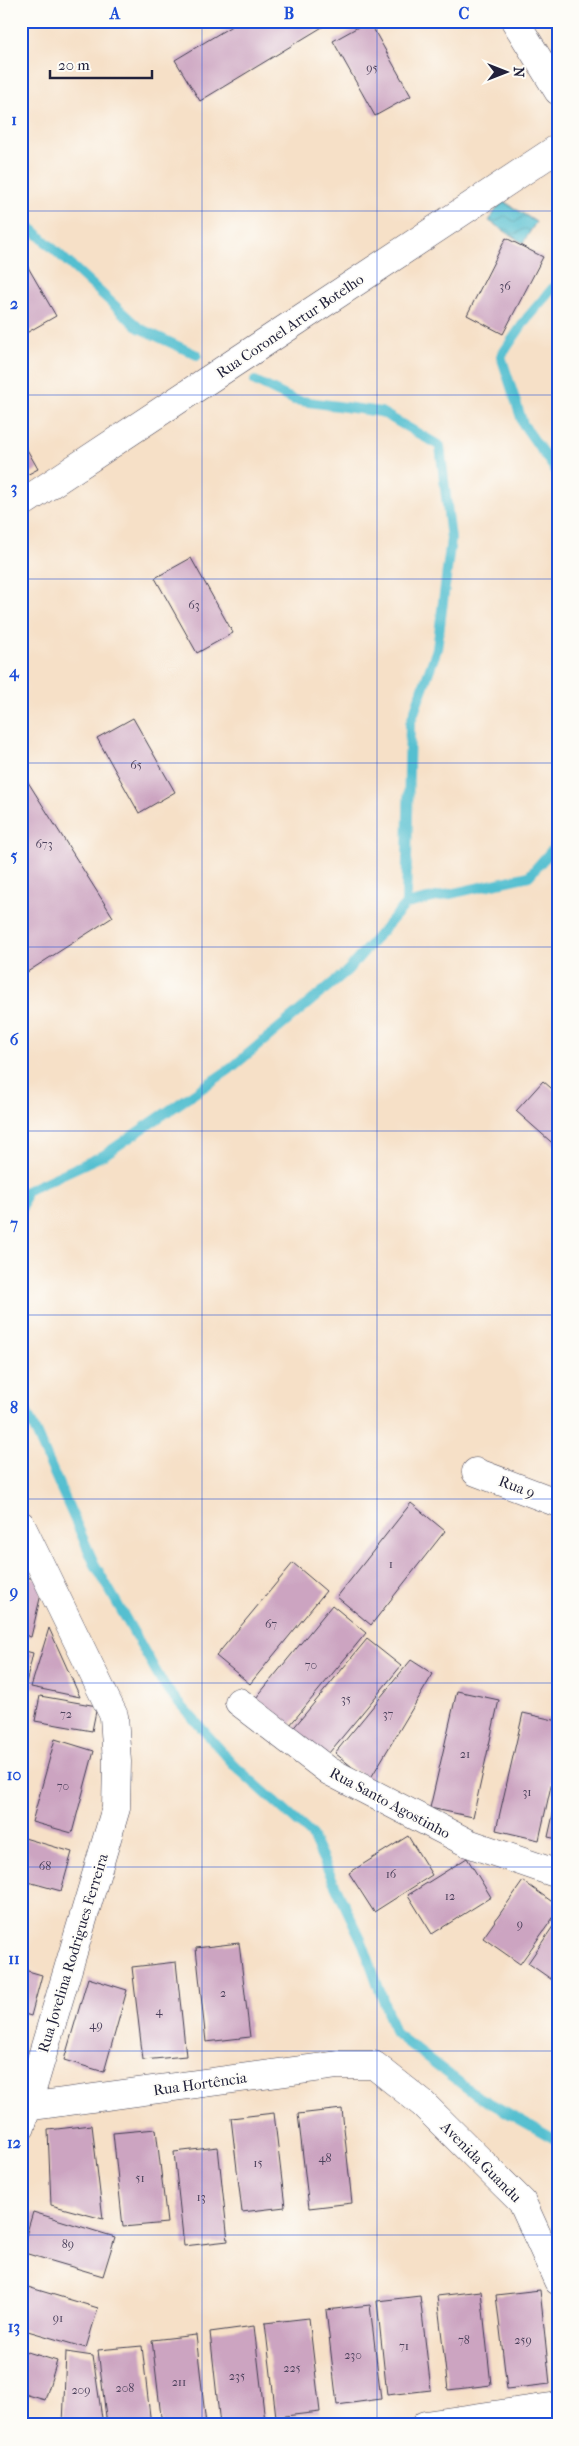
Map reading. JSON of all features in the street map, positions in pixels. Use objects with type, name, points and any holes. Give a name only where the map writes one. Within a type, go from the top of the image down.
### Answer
[{"type":"street","points":[[515,21],[558,91]]},
{"type":"street","name":"Rua Coronel Artur Botelho","points":[[21,504],[558,148]]},
{"type":"street","name":"Rua 9","points":[[476,1472],[558,1503]]},
{"type":"street","name":"Rua Jovelina Rodrigues Ferreira","points":[[21,1525],[114,1716],[117,1762],[116,1808],[24,2117]]},
{"type":"street","name":"Rua Santo Agostinho","points":[[239,1702],[329,1771],[468,1843],[558,1874]]},
{"type":"street","name":"Rua Hortência","points":[[24,2117],[338,2065],[374,2065]]},
{"type":"street","name":"Avenida Guandu","points":[[374,2065],[423,2104],[522,2202],[558,2281]]},
{"type":"street","points":[[425,2425],[558,2406]]},
{"type":"water","points":[[502,200],[536,222],[523,243],[489,221]]},
{"type":"building","points":[[240,21],[322,21],[324,26],[200,101],[175,60]]},
{"type":"building","points":[[369,21],[411,96],[375,116],[333,41]]},
{"type":"building","points":[[506,238],[543,257],[503,334],[467,315]]},
{"type":"building","points":[[21,255],[56,316],[21,336]]},
{"type":"building","points":[[21,439],[38,469],[21,478]]},
{"type":"building","points":[[191,558],[233,633],[197,653],[155,578]]},
{"type":"building","points":[[133,718],[175,792],[139,813],[97,738]]},
{"type":"building","points":[[21,771],[113,917],[21,976]]},
{"type":"building","points":[[543,1081],[558,1094],[558,1148],[516,1111]]},
{"type":"building","points":[[411,1503],[445,1531],[371,1625],[337,1597]]},
{"type":"building","points":[[293,1563],[326,1591],[250,1684],[216,1656]]},
{"type":"building","points":[[21,1576],[44,1581],[31,1637],[21,1634]]},
{"type":"building","points":[[332,1605],[366,1633],[290,1725],[256,1698]]},
{"type":"building","points":[[49,1628],[80,1697],[31,1687]]},
{"type":"building","points":[[367,1639],[401,1666],[324,1759],[291,1731]]},
{"type":"building","points":[[21,1650],[33,1653],[22,1701],[21,1700]]},
{"type":"building","points":[[411,1660],[433,1674],[369,1781],[335,1753]]},
{"type":"building","points":[[457,1691],[499,1700],[473,1817],[430,1808]]},
{"type":"building","points":[[40,1696],[97,1706],[92,1731],[35,1721]]},
{"type":"building","points":[[523,1713],[558,1721],[558,1754],[539,1840],[496,1830]]},
{"type":"building","points":[[55,1739],[94,1751],[72,1833],[32,1822]]},
{"type":"building","points":[[558,1797],[558,1839],[548,1837]]},
{"type":"building","points":[[408,1836],[432,1875],[374,1912],[349,1873]]},
{"type":"building","points":[[21,1837],[72,1852],[61,1891],[21,1880]]},
{"type":"building","points":[[467,1858],[491,1897],[432,1934],[408,1895]]},
{"type":"building","points":[[523,1881],[558,1906],[558,1911],[520,1964],[483,1938]]},
{"type":"building","points":[[558,1919],[558,1984],[528,1963]]},
{"type":"building","points":[[239,1943],[250,2037],[206,2042],[196,1948]]},
{"type":"building","points":[[176,1962],[186,2056],[143,2060],[132,1967]]},
{"type":"building","points":[[21,1969],[42,1975],[31,2016],[21,2013]]},
{"type":"building","points":[[88,1978],[127,1990],[104,2072],[64,2060]]},
{"type":"building","points":[[342,2109],[352,2203],[309,2208],[298,2114]]},
{"type":"building","points":[[274,2113],[285,2207],[242,2212],[231,2118]]},
{"type":"building","points":[[92,2125],[103,2219],[51,2205],[48,2130]]},
{"type":"building","points":[[156,2129],[167,2223],[123,2227],[113,2133]]},
{"type":"building","points":[[218,2147],[228,2241],[184,2246],[174,2152]]},
{"type":"building","points":[[33,2212],[115,2237],[103,2276],[21,2252]]},
{"type":"building","points":[[21,2285],[98,2308],[86,2348],[21,2329]]},
{"type":"building","points":[[540,2290],[550,2384],[507,2389],[496,2295]]},
{"type":"building","points":[[481,2291],[491,2385],[448,2390],[437,2296]]},
{"type":"building","points":[[420,2296],[431,2390],[387,2395],[377,2301]]},
{"type":"building","points":[[370,2305],[381,2399],[337,2405],[326,2310]]},
{"type":"building","points":[[309,2318],[320,2412],[276,2417],[265,2323]]},
{"type":"building","points":[[254,2326],[265,2421],[220,2425],[210,2332]]},
{"type":"building","points":[[196,2335],[206,2425],[162,2425],[152,2340]]},
{"type":"building","points":[[142,2346],[151,2425],[107,2425],[98,2350]]},
{"type":"building","points":[[21,2350],[57,2361],[45,2400],[21,2393]]},
{"type":"building","points":[[66,2352],[93,2356],[103,2425],[63,2425]]},
{"type":"waterway","points":[[21,219],[139,328],[197,355]]},
{"type":"waterway","points":[[558,282],[527,318],[501,356],[523,424],[558,474]]},
{"type":"waterway","points":[[21,1212],[26,1191],[104,1155],[230,1069],[347,971],[406,904],[410,724],[437,649],[451,539],[440,446],[381,412],[294,400],[255,381]]},
{"type":"waterway","points":[[406,904],[529,876],[558,843]]},
{"type":"waterway","points":[[21,1399],[94,1563],[165,1687],[235,1766],[311,1834],[363,1944],[395,2033],[476,2095],[558,2141]]}]
